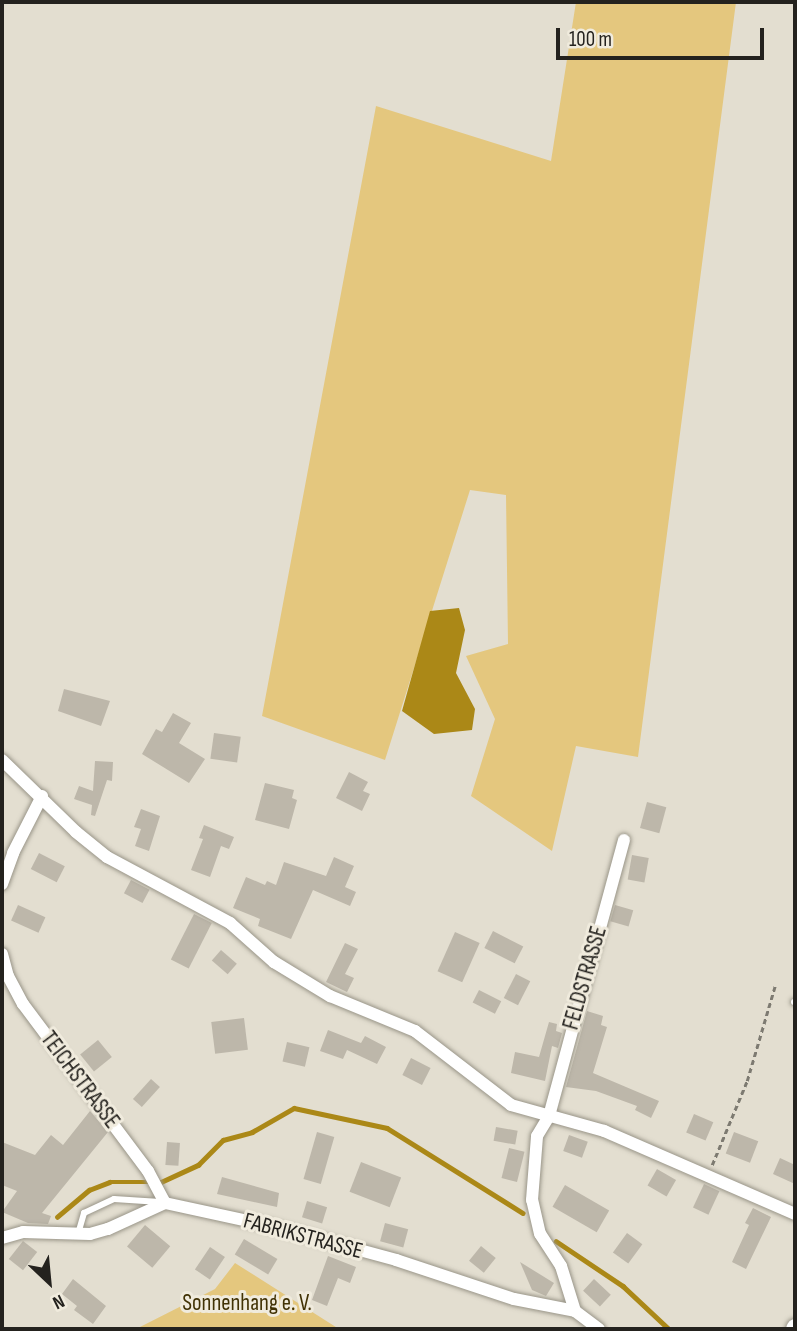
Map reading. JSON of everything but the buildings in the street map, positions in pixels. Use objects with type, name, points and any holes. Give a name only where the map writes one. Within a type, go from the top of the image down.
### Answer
[{"type":"street","points":[[2,760],[76,832],[107,857],[230,923],[274,962],[330,996],[415,1031],[510,1105],[604,1131],[795,1214]]},
{"type":"street","points":[[2,884],[13,853],[42,796]]},
{"type":"street","name":"FELDSTRASSE","points":[[575,1311],[561,1266],[540,1234],[532,1200],[537,1136],[549,1116],[624,840]]},
{"type":"street","name":"TEICHSTRASSE","points":[[2,954],[8,976],[23,1004],[148,1171],[165,1203]]},
{"type":"street","points":[[2,1238],[23,1233],[78,1234],[108,1229],[165,1203]]},
{"type":"street","name":"FABRIKSTRASSE","points":[[165,1203],[271,1226],[383,1257],[514,1299],[575,1311],[599,1329]]},
{"type":"lane","points":[[78,1234],[84,1213],[114,1199],[165,1203]]},
{"type":"path","points":[[708,1174],[747,1081],[775,985]]},
{"type":"green space","points":[[576,2],[736,2],[638,757],[576,746],[552,851],[471,796],[495,719],[466,656],[508,644],[506,495],[470,490],[385,760],[262,716],[376,106],[551,161]]},
{"type":"green space","name":"Sonnenhang e. V.","points":[[235,1263],[339,1329],[136,1329],[215,1289]]},
{"type":"shaded area","points":[[459,608],[465,630],[456,673],[475,709],[472,730],[434,734],[402,711],[430,611]]},
{"type":"waterway","points":[[57,1217],[89,1190],[110,1182],[161,1182],[198,1165],[223,1140],[252,1132],[294,1108],[387,1128],[523,1213]]},
{"type":"waterway","points":[[556,1241],[623,1286],[669,1329]]}]
